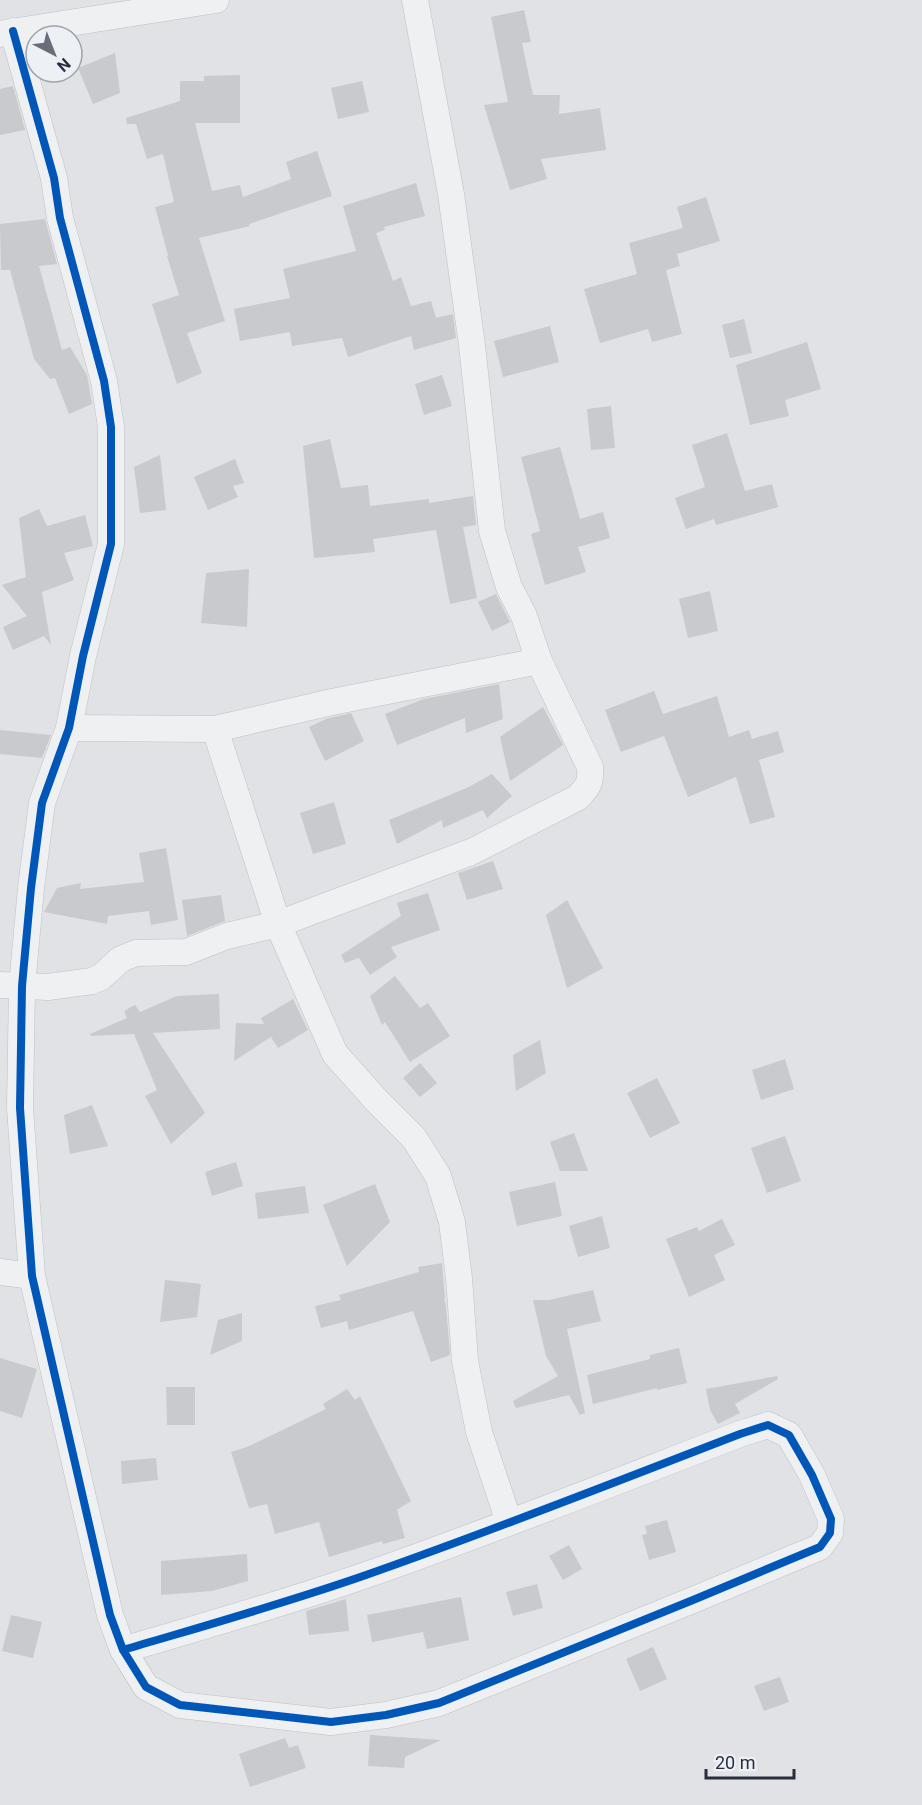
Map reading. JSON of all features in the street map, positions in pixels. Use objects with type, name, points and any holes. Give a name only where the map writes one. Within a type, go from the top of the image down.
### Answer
[{"type":"street","points":[[123,1650],[276,1605],[366,1575],[768,1425],[789,1435],[812,1475],[831,1519],[830,1533],[820,1546],[439,1703],[386,1715],[331,1722],[180,1705],[146,1687],[123,1650],[110,1615],[32,1276],[11,986],[31,888],[42,803],[69,728],[83,656],[111,544],[111,427],[104,381],[60,218],[54,178],[6,32],[216,0]]},
{"type":"street","points":[[11,986],[48,987],[92,981],[101,977],[122,959],[136,953],[186,952],[227,936],[278,924],[471,852],[578,798],[589,787],[590,766],[539,661],[524,616],[509,587],[492,531],[472,345],[452,194],[415,0]]},
{"type":"street","points":[[69,728],[215,729],[332,702],[539,661]]},
{"type":"street","points":[[215,729],[278,924],[335,1054],[414,1138],[438,1176],[452,1222],[465,1361],[479,1432],[509,1522]]},
{"type":"street","points":[[0,1272],[32,1276]]},
{"type":"building","points":[[524,10],[531,42],[522,43],[533,95],[560,95],[559,114],[600,108],[606,150],[541,159],[547,179],[510,190],[484,105],[508,102],[491,17]]},
{"type":"building","points":[[115,53],[120,93],[93,104],[84,82],[84,66]]},
{"type":"building","points":[[240,75],[240,123],[195,123],[212,191],[240,185],[243,197],[291,179],[286,162],[317,151],[332,196],[249,224],[250,226],[199,238],[225,321],[187,333],[202,373],[177,384],[152,304],[179,295],[155,207],[174,202],[163,154],[147,159],[136,124],[127,124],[126,118],[180,101],[180,81],[204,81],[204,76]]},
{"type":"building","points":[[362,81],[369,112],[338,119],[331,88]]},
{"type":"building","points":[[13,86],[25,130],[0,135],[0,89]]},
{"type":"building","points":[[416,183],[425,216],[384,227],[385,230],[376,233],[393,281],[401,277],[411,306],[431,301],[436,318],[453,314],[456,338],[414,350],[411,336],[348,357],[342,338],[292,346],[290,332],[240,341],[234,309],[290,298],[283,269],[356,251],[343,206]]},
{"type":"building","points":[[706,197],[720,241],[677,254],[680,266],[666,270],[682,334],[652,342],[648,329],[600,343],[584,289],[637,274],[629,243],[683,228],[677,207]]},
{"type":"building","points":[[45,219],[57,264],[39,266],[62,350],[70,347],[87,375],[92,404],[69,414],[55,378],[50,379],[34,359],[10,270],[1,270],[0,224]]},
{"type":"building","points":[[744,319],[752,353],[730,358],[722,325]]},
{"type":"building","points":[[550,326],[559,362],[503,377],[494,341]]},
{"type":"building","points":[[807,342],[821,389],[785,400],[789,416],[750,425],[736,365]]},
{"type":"building","points":[[442,375],[452,406],[424,415],[415,384]]},
{"type":"building","points":[[611,406],[615,448],[591,450],[587,409]]},
{"type":"building","points":[[727,433],[745,491],[772,484],[778,507],[716,525],[714,519],[686,529],[675,498],[705,487],[692,445]]},
{"type":"building","points":[[330,439],[341,488],[368,485],[370,506],[429,499],[429,503],[473,496],[476,525],[463,527],[477,598],[450,604],[436,530],[373,539],[375,552],[314,558],[303,446]]},
{"type":"building","points":[[560,447],[580,519],[603,512],[610,538],[578,547],[586,572],[545,585],[531,534],[540,531],[521,457]]},
{"type":"building","points":[[160,455],[166,510],[140,513],[134,467]]},
{"type":"building","points":[[235,459],[244,483],[233,486],[238,497],[208,510],[194,477]]},
{"type":"building","points":[[39,509],[47,526],[85,515],[93,546],[64,553],[74,580],[42,592],[51,645],[44,636],[13,650],[3,627],[27,616],[2,585],[26,577],[19,518]]},
{"type":"building","points":[[249,569],[247,627],[201,623],[206,573]]},
{"type":"building","points":[[710,591],[718,631],[688,638],[679,599]]},
{"type":"building","points":[[496,594],[510,622],[492,631],[478,602]]},
{"type":"building","points":[[499,684],[503,719],[466,733],[465,718],[397,745],[385,714],[424,699]]},
{"type":"building","points":[[654,691],[663,714],[717,696],[729,737],[749,730],[752,739],[778,731],[784,752],[759,760],[775,817],[750,824],[736,777],[688,797],[664,736],[621,752],[605,710]]},
{"type":"building","points":[[543,707],[563,745],[510,781],[500,737]]},
{"type":"building","points":[[351,713],[364,741],[325,761],[309,727],[326,719]]},
{"type":"building","points":[[0,730],[51,735],[42,758],[0,754]]},
{"type":"building","points":[[492,774],[512,796],[487,818],[483,810],[443,828],[442,820],[397,844],[389,820],[469,787]]},
{"type":"building","points":[[334,802],[346,844],[313,854],[300,813]]},
{"type":"building","points":[[166,848],[178,920],[151,925],[149,911],[108,916],[107,924],[44,912],[57,888],[81,883],[80,889],[144,882],[139,853]]},
{"type":"building","points":[[493,861],[503,889],[467,900],[458,873]]},
{"type":"building","points":[[428,893],[440,930],[391,947],[397,957],[370,975],[359,958],[345,963],[341,955],[401,916],[397,903]]},
{"type":"building","points":[[221,895],[225,921],[187,936],[182,900]]},
{"type":"building","points":[[567,900],[603,968],[567,988],[546,915]]},
{"type":"building","points":[[395,976],[420,1008],[428,1003],[450,1036],[410,1062],[385,1022],[382,1025],[370,996]]},
{"type":"building","points":[[219,994],[220,1029],[153,1033],[205,1113],[171,1144],[145,1096],[157,1090],[134,1034],[91,1036],[90,1034],[127,1018],[124,1011],[135,1005],[140,1012],[177,996]]},
{"type":"building","points":[[293,999],[308,1030],[278,1048],[271,1037],[234,1061],[236,1023],[264,1024],[261,1018]]},
{"type":"building","points":[[540,1040],[546,1073],[516,1091],[513,1055]]},
{"type":"building","points":[[785,1059],[794,1089],[761,1100],[752,1070]]},
{"type":"building","points":[[420,1063],[437,1083],[420,1097],[403,1078]]},
{"type":"building","points":[[657,1078],[680,1123],[650,1138],[627,1093]]},
{"type":"building","points":[[92,1105],[108,1146],[70,1154],[64,1115]]},
{"type":"building","points":[[574,1133],[588,1171],[560,1171],[550,1142]]},
{"type":"building","points":[[785,1136],[801,1181],[767,1193],[751,1148]]},
{"type":"building","points":[[236,1162],[243,1186],[212,1196],[205,1172]]},
{"type":"building","points":[[555,1182],[562,1216],[517,1226],[509,1192]]},
{"type":"building","points":[[375,1184],[390,1222],[347,1266],[323,1205]]},
{"type":"building","points":[[305,1186],[309,1213],[258,1219],[255,1193]]},
{"type":"building","points":[[602,1216],[610,1248],[578,1257],[569,1226]]},
{"type":"building","points":[[722,1219],[735,1245],[714,1255],[725,1280],[689,1297],[666,1239],[697,1227],[699,1231]]},
{"type":"building","points":[[442,1263],[450,1355],[431,1362],[413,1311],[349,1330],[347,1321],[321,1328],[315,1306],[341,1300],[339,1295],[419,1272],[418,1267]]},
{"type":"building","points":[[165,1280],[201,1284],[197,1317],[160,1322]]},
{"type":"building","points":[[593,1290],[601,1321],[567,1329],[585,1413],[580,1415],[569,1395],[516,1408],[513,1401],[558,1376],[546,1356],[533,1300],[549,1300]]},
{"type":"building","points":[[242,1313],[242,1341],[210,1355],[218,1320]]},
{"type":"building","points":[[679,1348],[687,1383],[593,1404],[587,1375],[650,1359],[650,1355]]},
{"type":"building","points":[[0,1358],[37,1369],[22,1418],[0,1411]]},
{"type":"building","points":[[777,1376],[778,1379],[735,1404],[740,1413],[718,1424],[710,1410],[706,1389]]},
{"type":"building","points":[[166,1387],[195,1387],[195,1425],[167,1425]]},
{"type":"building","points":[[347,1389],[355,1400],[360,1396],[411,1501],[397,1510],[405,1538],[383,1544],[382,1541],[329,1557],[319,1522],[275,1534],[267,1504],[249,1508],[231,1452],[247,1447],[326,1409],[323,1404]]},
{"type":"building","points":[[156,1458],[158,1480],[122,1484],[121,1461]]},
{"type":"building","points":[[667,1520],[676,1552],[649,1560],[642,1535],[647,1534],[645,1526]]},
{"type":"building","points":[[569,1545],[582,1569],[563,1580],[549,1556]]},
{"type":"building","points":[[247,1554],[248,1581],[212,1591],[161,1595],[161,1561]]},
{"type":"building","points":[[537,1584],[543,1608],[513,1616],[506,1592]]},
{"type":"building","points":[[461,1597],[469,1640],[427,1649],[423,1632],[372,1642],[367,1615]]},
{"type":"building","points":[[346,1599],[349,1631],[309,1635],[306,1611]]},
{"type":"building","points":[[11,1615],[42,1622],[33,1658],[2,1651]]},
{"type":"building","points":[[653,1647],[667,1679],[640,1691],[626,1659]]},
{"type":"building","points":[[780,1677],[789,1702],[764,1711],[754,1686]]},
{"type":"building","points":[[370,1735],[441,1740],[405,1757],[404,1768],[368,1766]]},
{"type":"building","points":[[285,1738],[289,1748],[298,1745],[306,1768],[250,1787],[239,1754]]},
{"type":"cycle path","points":[[13,31],[54,178],[60,218],[104,381],[111,427],[111,544],[83,656],[69,728],[42,803],[22,986],[20,1108],[32,1276],[110,1615],[123,1650],[146,1687],[180,1705],[331,1722],[386,1715],[439,1703],[820,1547],[830,1533],[831,1519],[812,1475],[789,1435],[768,1425],[366,1575],[275,1605],[123,1650]]}]
